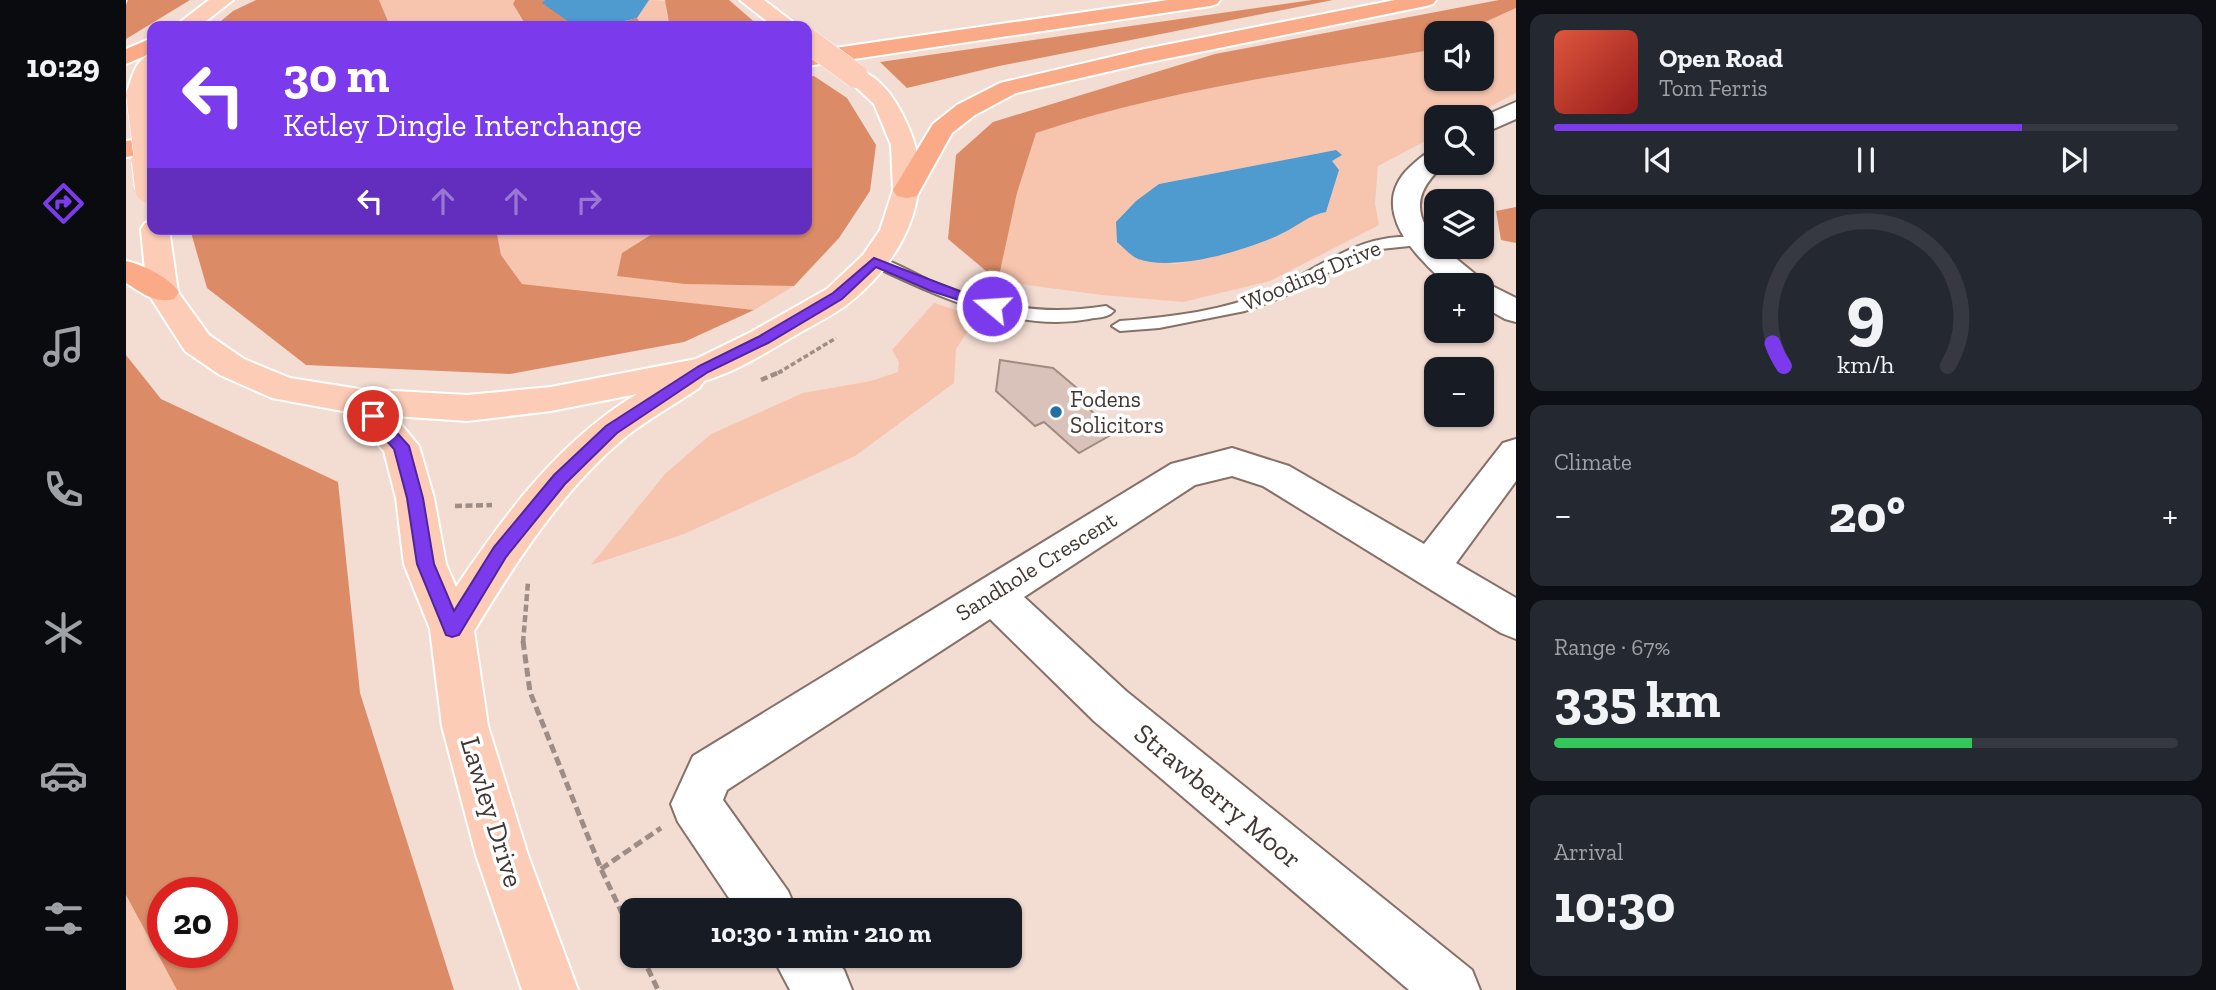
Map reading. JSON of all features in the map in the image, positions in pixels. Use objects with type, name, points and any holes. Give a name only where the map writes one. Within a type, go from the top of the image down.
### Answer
[{"type":"highway","points":[[812,40],[1096,0]]},
{"type":"highway","points":[[812,58],[1210,0]]},
{"type":"highway","points":[[907,190],[942,129],[966,110],[1008,88],[1132,58],[1426,0]]},
{"type":"highway","points":[[126,57],[147,47]]},
{"type":"highway","points":[[126,128],[147,126]]},
{"type":"highway","points":[[126,149],[147,146]]},
{"type":"highway","points":[[126,270],[163,292]]},
{"type":"main road","points":[[193,21],[223,0]]},
{"type":"main road","points":[[750,0],[780,21]]},
{"type":"main road","points":[[452,629],[500,552],[560,480],[611,429],[704,369],[763,340],[838,296],[874,261],[894,230],[907,190],[904,145],[895,121],[885,101],[812,45]]},
{"type":"main road","points":[[147,68],[138,95],[147,164]]},
{"type":"main road","points":[[156,235],[163,292],[197,343],[232,367],[284,390],[359,401],[467,408],[551,399],[704,369]]},
{"type":"main road","name":"Lawley Drive","points":[[359,401],[401,446],[415,498],[425,564],[452,629],[465,726],[502,855],[550,990]]},
{"type":"street","points":[[1494,121],[1516,109]]},
{"type":"street","points":[[1424,166],[1417,171],[1406,195],[1406,219],[1419,241],[1454,273]]},
{"type":"street","points":[[1494,299],[1516,312]]},
{"type":"street","points":[[1429,568],[1516,453]]},
{"type":"street","name":"Sandhole Crescent","points":[[696,804],[710,773],[1184,474],[1232,461],[1276,476],[1516,620]]},
{"type":"street","name":"Strawberry Moor","points":[[992,593],[1110,706],[1452,990]]},
{"type":"street","points":[[696,804],[761,898]]},
{"type":"street","points":[[808,968],[824,990]]},
{"type":"lane","name":"Wooding Drive","points":[[1120,326],[1160,323],[1240,306],[1276,294],[1367,246],[1392,241],[1419,241]]},
{"type":"lane","points":[[874,261],[935,288],[1009,312],[1064,318],[1106,311]]},
{"type":"path","points":[[528,579],[522,636],[530,692],[601,869],[620,909]]},
{"type":"path","points":[[601,869],[696,804]]},
{"type":"path","points":[[648,968],[658,990]]},
{"type":"shaded area","points":[[128,0],[190,0],[156,21],[147,21],[147,26],[126,39]]},
{"type":"shaded area","points":[[256,0],[379,0],[388,21],[221,21],[233,11]]},
{"type":"shaded area","points":[[379,0],[515,0],[513,4],[523,21],[388,21]]},
{"type":"shaded area","points":[[515,0],[545,0],[543,3],[591,21],[523,21],[513,4]]},
{"type":"shaded area","points":[[649,0],[666,1],[670,21],[639,21],[637,18]]},
{"type":"shaded area","points":[[665,0],[729,0],[753,21],[669,21]]},
{"type":"shaded area","points":[[1312,0],[1333,0],[999,66],[907,88],[880,62]]},
{"type":"shaded area","points":[[1499,0],[1516,0],[1516,8],[1487,21],[1424,21],[1424,51],[1180,94],[1036,133],[1017,193],[998,281],[948,239],[956,155],[993,122],[1215,54]]},
{"type":"shaded area","points":[[1516,8],[1516,93],[1493,105],[1424,105],[1424,142],[1378,166],[1375,203],[1379,225],[1270,281],[1183,302],[1102,295],[998,281],[1017,193],[1036,133],[1180,94],[1424,51],[1424,91],[1494,91],[1494,21],[1487,21]],"holes":[[[1336,150],[1331,162],[1339,170],[1326,212],[1311,215],[1282,234],[1216,256],[1175,264],[1136,258],[1159,184]]]},
{"type":"shaded area","points":[[812,76],[847,98],[876,145],[870,191],[839,238],[794,286],[685,284],[617,276],[622,253],[650,235],[812,235]]},
{"type":"shaded area","points":[[1516,207],[1516,243],[1501,240],[1496,211]]},
{"type":"shaded area","points":[[192,235],[497,235],[501,255],[522,284],[754,310],[684,342],[510,374],[306,365],[207,288]]},
{"type":"shaded area","points":[[497,235],[650,235],[622,253],[685,284],[794,286],[754,310],[522,284],[501,255]]},
{"type":"shaded area","points":[[934,303],[977,317],[956,349],[954,383],[855,456],[684,534],[591,565],[665,474],[711,434],[803,393],[871,381],[898,372],[899,362],[892,350]]},
{"type":"shaded area","points":[[126,355],[161,399],[338,482],[360,693],[454,990],[177,990],[165,968],[238,968],[238,877],[147,877],[147,934],[126,895]]},
{"type":"shaded area","points":[[126,895],[147,934],[147,968],[165,968],[177,990],[126,990]]},
{"type":"water","points":[[545,0],[649,0],[637,18],[625,21],[568,21],[542,3]]},
{"type":"water","points":[[1336,150],[1342,155],[1332,161],[1339,170],[1326,212],[1309,218],[1269,240],[1212,257],[1171,263],[1138,259],[1117,242],[1116,222],[1136,201],[1159,184]]},
{"type":"building","name":"Fodens Solicitors","points":[[1000,360],[1053,368],[1090,399],[1082,403],[1116,432],[1079,453],[1044,422],[1035,426],[996,391]]},
{"type":"place","name":"Fodens Solicitors","points":[[1056,412]]},
{"type":"route","points":[[373,416],[401,446],[415,498],[425,564],[452,629],[500,552],[560,480],[611,429],[704,369],[763,340],[838,296],[874,261],[935,288],[992,306]]}]
